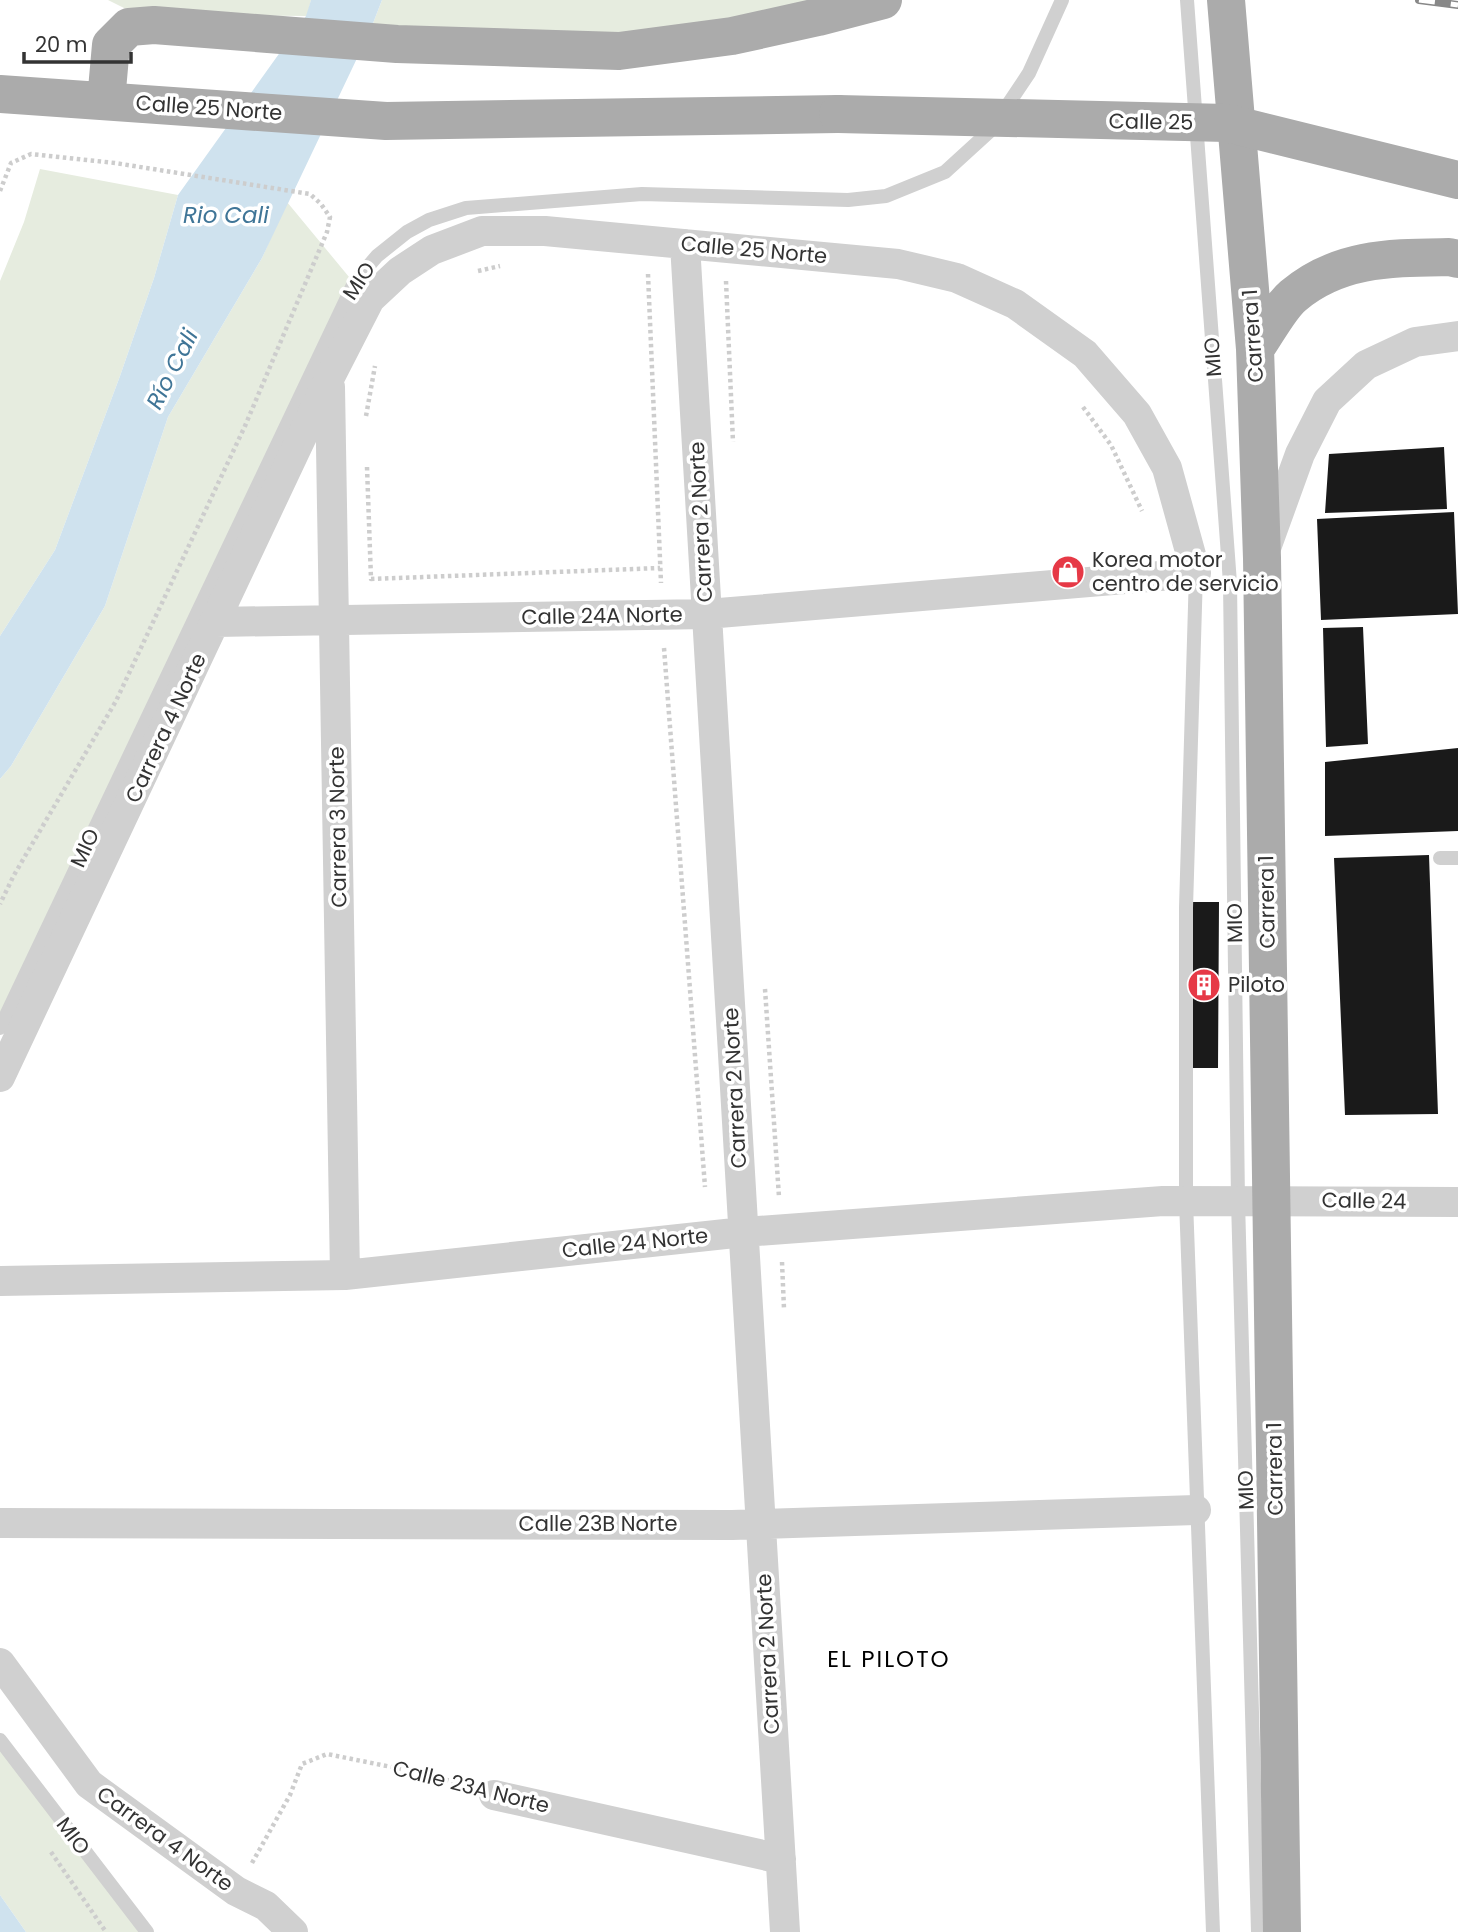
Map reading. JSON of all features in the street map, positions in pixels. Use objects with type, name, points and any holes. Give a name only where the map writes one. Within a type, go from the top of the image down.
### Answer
[{"type":"main road","points":[[116,101],[111,45],[129,27],[154,25],[397,44],[619,51],[732,36],[883,0]]},
{"type":"main road","name":"Carrera 1","points":[[1226,0],[1255,349],[1262,558],[1254,1201],[1282,1932]]},
{"type":"main road","name":"Calle 25 Norte","points":[[0,94],[386,121],[838,114]]},
{"type":"main road","name":"Calle 25","points":[[838,114],[1227,123],[1458,180]]},
{"type":"main road","points":[[1255,349],[1292,297],[1334,270],[1384,258],[1458,259]]},
{"type":"street","name":"Calle 25 Norte","points":[[330,379],[370,299],[400,271],[432,250],[482,231],[545,231],[898,264],[957,278],[1015,303],[1085,354],[1137,414],[1167,468],[1196,573]]},
{"type":"street","name":"Carrera 2 Norte","points":[[685,244],[785,1932]]},
{"type":"street","points":[[1262,558],[1300,454],[1327,401],[1366,365],[1415,342],[1458,336]]},
{"type":"street","name":"Carrera 3 Norte","points":[[330,379],[345,1275]]},
{"type":"street","name":"Carrera 4 Norte","points":[[0,1077],[330,379]]},
{"type":"street","name":"Calle 24A Norte","points":[[216,622],[707,614],[1196,573]]},
{"type":"street","name":"Calle 24 Norte","points":[[0,1281],[345,1275],[744,1232],[1163,1201],[1254,1201]]},
{"type":"street","name":"Calle 24","points":[[1254,1201],[1458,1202]]},
{"type":"street","name":"Calle 23B Norte","points":[[0,1523],[761,1524],[1196,1510]]},
{"type":"street","name":"Carrera 4 Norte","points":[[0,1663],[89,1784],[236,1891],[266,1906],[293,1932]]},
{"type":"street","name":"Calle 23A Norte","points":[[494,1795],[781,1859]]},
{"type":"lane","name":"MIO","points":[[0,1028],[354,283],[387,246],[418,226],[466,208],[642,194],[848,200],[887,197],[945,172],[991,130],[1029,73],[1062,0]]},
{"type":"lane","name":"MIO","points":[[1187,0],[1230,583],[1254,1201],[1258,1932]]},
{"type":"lane","points":[[1196,573],[1186,908],[1186,1202],[1213,1932]]},
{"type":"lane","points":[[1440,858],[1458,858]]},
{"type":"lane","name":"MIO","points":[[0,1740],[147,1932]]},
{"type":"path","points":[[0,191],[11,163],[31,154],[115,163],[310,194],[330,217],[327,232],[245,426],[116,701],[14,875],[0,904]]},
{"type":"path","points":[[472,272],[507,265]]},
{"type":"path","points":[[367,458],[371,579],[660,568],[648,271]]},
{"type":"path","points":[[733,443],[725,281],[739,282]]},
{"type":"path","points":[[366,417],[377,354]]},
{"type":"path","points":[[1078,400],[1111,445],[1143,513]]},
{"type":"path","name":"Calle 23A Norte","points":[[236,1891],[290,1795],[302,1765],[327,1754],[431,1775],[494,1795]]},
{"type":"shaded area","points":[[108,0],[311,0],[307,16],[136,14]]},
{"type":"shaded area","points":[[382,0],[883,0],[732,36],[370,31]]},
{"type":"shaded area","points":[[40,169],[178,195],[154,278],[55,550],[0,636],[0,281],[24,222]]},
{"type":"shaded area","points":[[287,202],[354,283],[0,1028],[0,779],[11,766],[105,606],[168,417],[262,258]]},
{"type":"shaded area","points":[[0,1740],[147,1932],[26,1932],[0,1895]]},
{"type":"water","name":"Rio Cali","points":[[311,0],[382,0],[370,31],[262,258],[168,417],[105,606],[11,766],[0,779],[0,636],[55,550],[154,278],[178,195],[306,16]]},
{"type":"water","points":[[0,1895],[26,1932],[0,1932]]},
{"type":"building","points":[[1444,447],[1447,509],[1325,513],[1329,454]]},
{"type":"building","points":[[1454,512],[1458,614],[1321,620],[1317,519]]},
{"type":"building","points":[[1363,627],[1368,744],[1326,747],[1323,628]]},
{"type":"building","points":[[1458,748],[1458,831],[1325,836],[1325,762]]},
{"type":"building","points":[[1429,855],[1438,1114],[1345,1115],[1334,858]]},
{"type":"building","name":"Piloto","points":[[1189,902],[1219,902],[1218,1068],[1189,1068]]},
{"type":"railway","points":[[1419,0],[1458,5]]},
{"type":"place","name":"Korea motor centro de servicio","points":[[1068,572]]},
{"type":"place","name":"Piloto","points":[[1204,985]]},
{"type":"district","name":"EL PILOTO","points":[[889,1659]]},
{"type":"water label","name":"Río Cali","points":[[172,369]]}]
